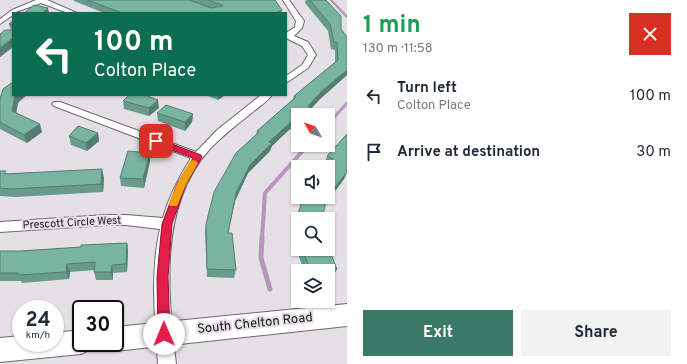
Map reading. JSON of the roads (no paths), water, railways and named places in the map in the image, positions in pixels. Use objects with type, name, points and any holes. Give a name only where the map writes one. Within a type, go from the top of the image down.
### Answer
[{"type":"main road","name":"South Chelton Road","points":[[124,337],[347,315]]},
{"type":"main road","points":[[0,350],[72,343]]},
{"type":"street","points":[[14,12],[41,0],[71,12]]},
{"type":"street","points":[[286,0],[300,21],[298,28],[287,35]]},
{"type":"street","points":[[0,22],[12,13]]},
{"type":"street","points":[[287,35],[305,44],[312,55],[304,67],[287,79]]},
{"type":"street","points":[[167,364],[164,334],[162,277],[167,224],[181,184],[198,157],[218,136],[266,96]]},
{"type":"street","points":[[57,104],[198,157]]},
{"type":"street","name":"Prescott Circle West","points":[[0,227],[106,220],[126,220],[167,224]]},
{"type":"waterway","points":[[331,0],[347,17]]},
{"type":"waterway","points":[[335,116],[347,103]]},
{"type":"waterway","points":[[262,238],[265,193],[302,152]]},
{"type":"waterway","points":[[262,237],[261,258],[270,289]]}]
